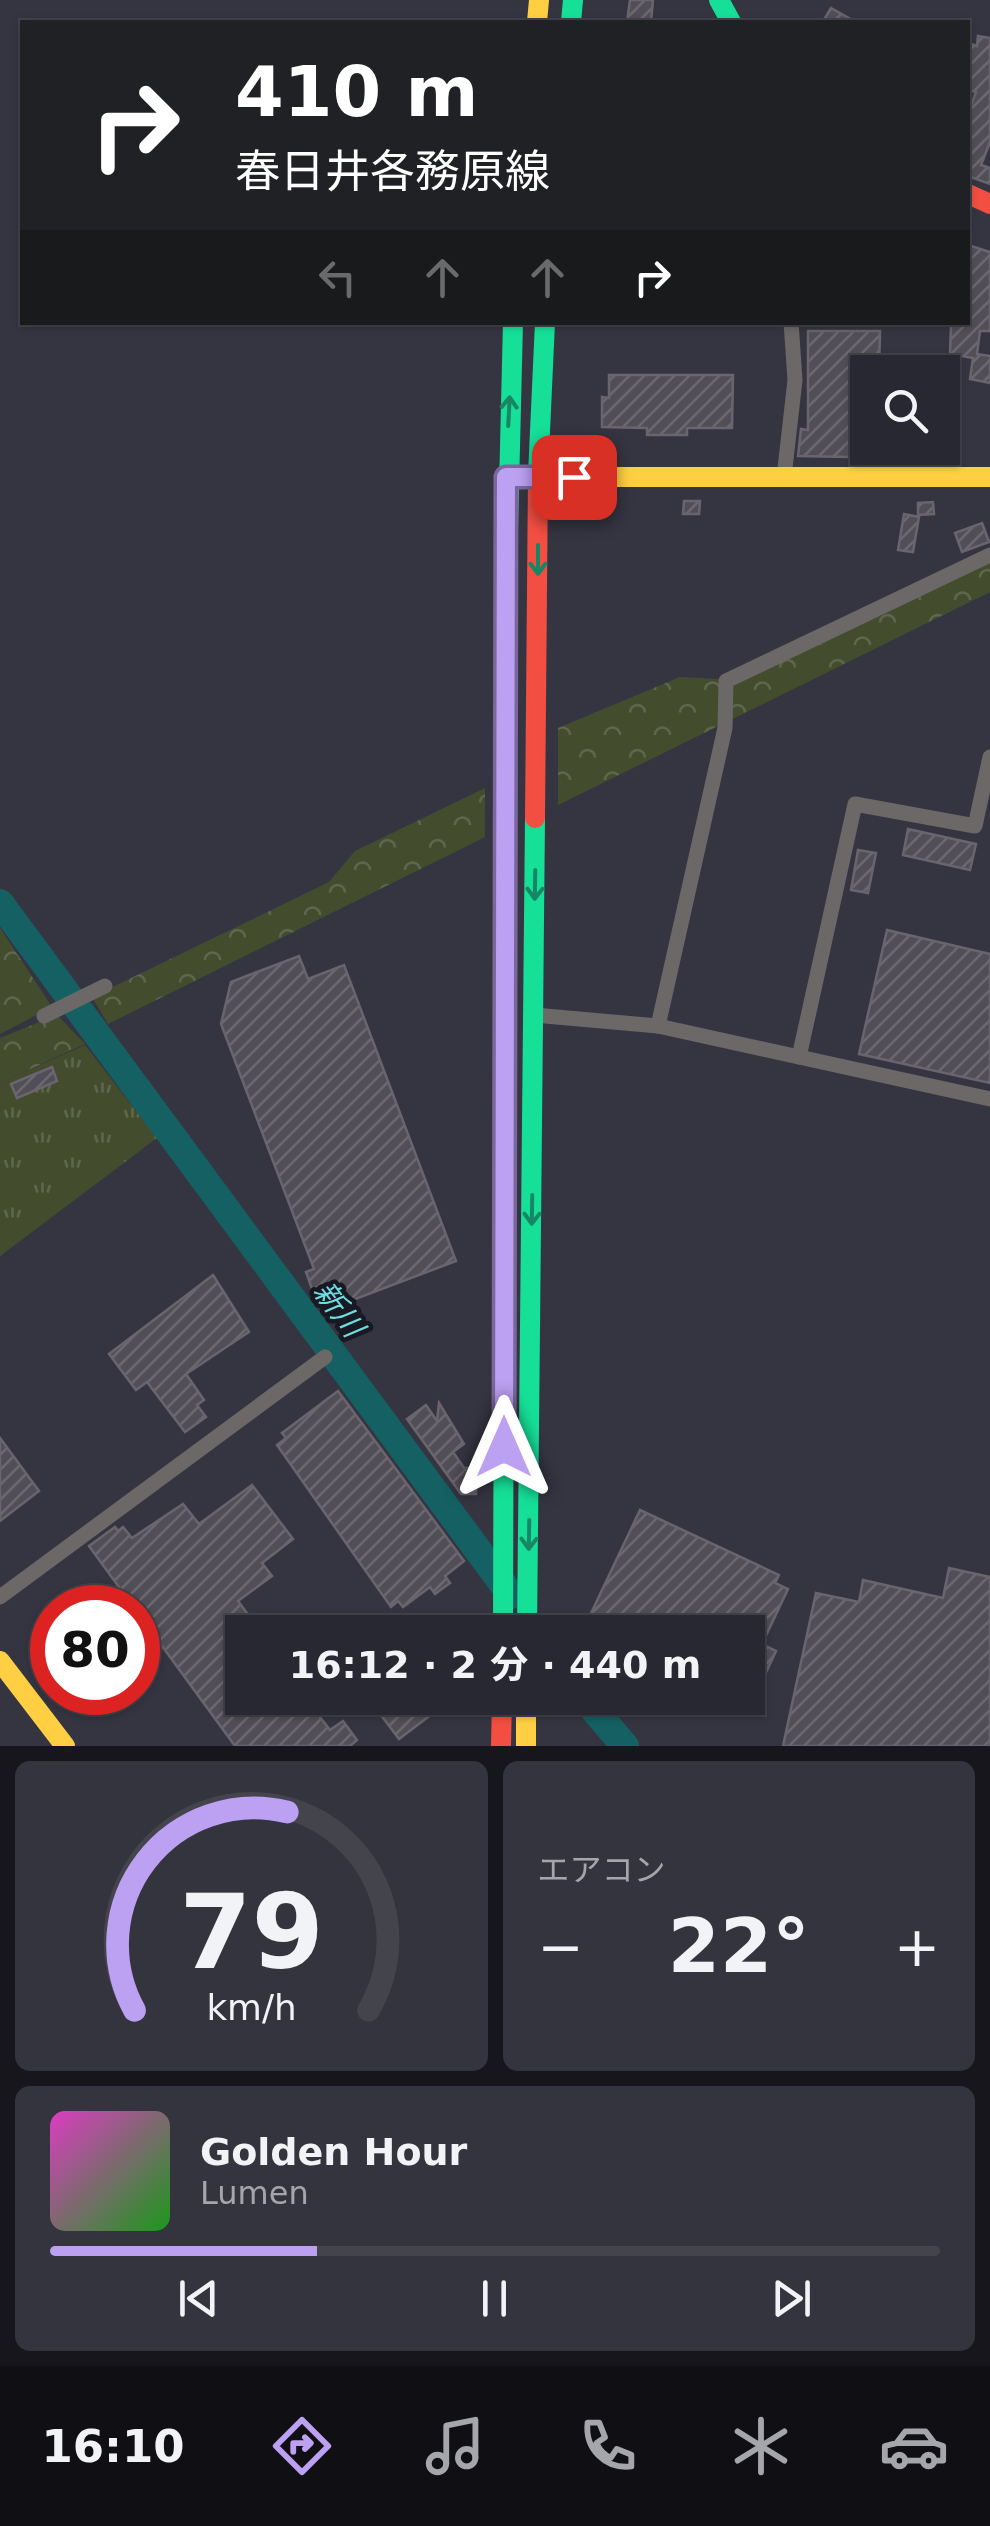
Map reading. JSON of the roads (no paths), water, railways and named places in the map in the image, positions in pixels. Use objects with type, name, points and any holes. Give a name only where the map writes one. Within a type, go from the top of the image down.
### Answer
[{"type":"main road","points":[[502,1615],[506,477],[513,325]]},
{"type":"main road","points":[[527,1615],[538,477],[545,325]]},
{"type":"main road","points":[[506,477],[990,477]]},
{"type":"main road","points":[[0,1661],[64,1746]]},
{"type":"main road","points":[[501,1746],[502,1715]]},
{"type":"main road","points":[[526,1715],[526,1746]]},
{"type":"street","points":[[784,477],[795,380],[791,325]]},
{"type":"street","points":[[658,1026],[726,728],[726,681],[990,555]]},
{"type":"street","points":[[799,1057],[855,804],[975,826],[990,756]]},
{"type":"street","points":[[44,1016],[106,986]]},
{"type":"street","points":[[534,1015],[658,1026],[990,1099]]},
{"type":"street","points":[[0,1597],[325,1357]]},
{"type":"waterway","name":"新川","points":[[0,903],[511,1595]]},
{"type":"waterway","name":"新川","points":[[599,1715],[625,1746]]}]
